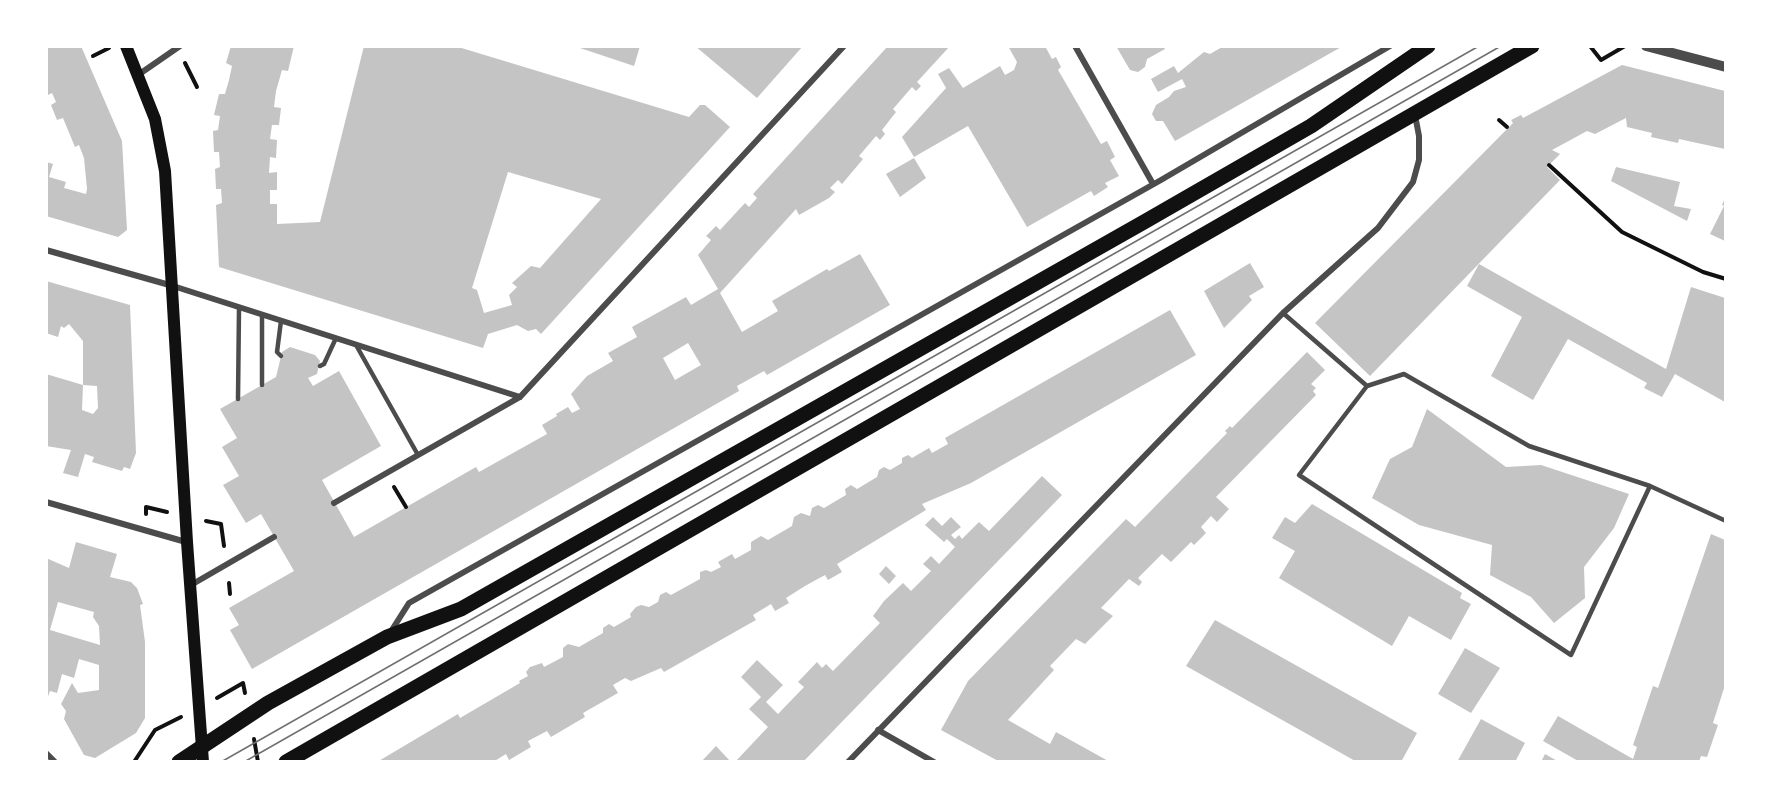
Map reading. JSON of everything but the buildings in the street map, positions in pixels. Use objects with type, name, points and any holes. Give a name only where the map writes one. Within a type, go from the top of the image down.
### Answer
[{"type":"main road","points":[[126,46],[162,144],[203,754]]},
{"type":"main road","points":[[179,762],[203,754],[249,714],[387,637],[461,609],[1113,240],[1311,126],[1428,46]]},
{"type":"main road","points":[[286,762],[1532,46]]},
{"type":"street","points":[[334,503],[520,397],[844,46]]},
{"type":"street","points":[[1075,46],[1153,184]]},
{"type":"street","points":[[387,637],[409,603],[1153,184],[1390,46]]},
{"type":"street","points":[[1646,46],[1725,67]]},
{"type":"street","points":[[137,75],[179,48]]},
{"type":"street","points":[[848,762],[1283,313],[1378,228],[1413,182],[1419,160],[1419,136],[1415,114]]},
{"type":"street","points":[[46,250],[173,286],[520,397]]},
{"type":"street","points":[[46,501],[187,542]]},
{"type":"street","points":[[191,585],[274,537]]},
{"type":"street","points":[[878,730],[934,762]]},
{"type":"street","points":[[46,753],[55,762]]},
{"type":"lane","points":[[238,399],[239,308]]},
{"type":"lane","points":[[1283,313],[1367,386]]},
{"type":"lane","points":[[262,315],[262,385]]},
{"type":"lane","points":[[281,321],[277,352],[281,356]]},
{"type":"lane","points":[[320,366],[324,364],[336,338]]},
{"type":"lane","points":[[356,345],[418,455]]},
{"type":"lane","points":[[1650,486],[1571,655],[1299,475],[1367,386],[1404,374],[1529,446],[1650,486],[1725,521]]},
{"type":"path","points":[[93,56],[113,46]]},
{"type":"path","points":[[1590,46],[1601,60],[1625,46]]},
{"type":"path","points":[[179,48],[197,87]]},
{"type":"path","points":[[1499,120],[1507,127]]},
{"type":"path","points":[[1549,165],[1622,232],[1703,272],[1725,279]]},
{"type":"tram line","points":[[221,762],[1479,46]]},
{"type":"tram line","points":[[244,762],[1501,46]]}]
